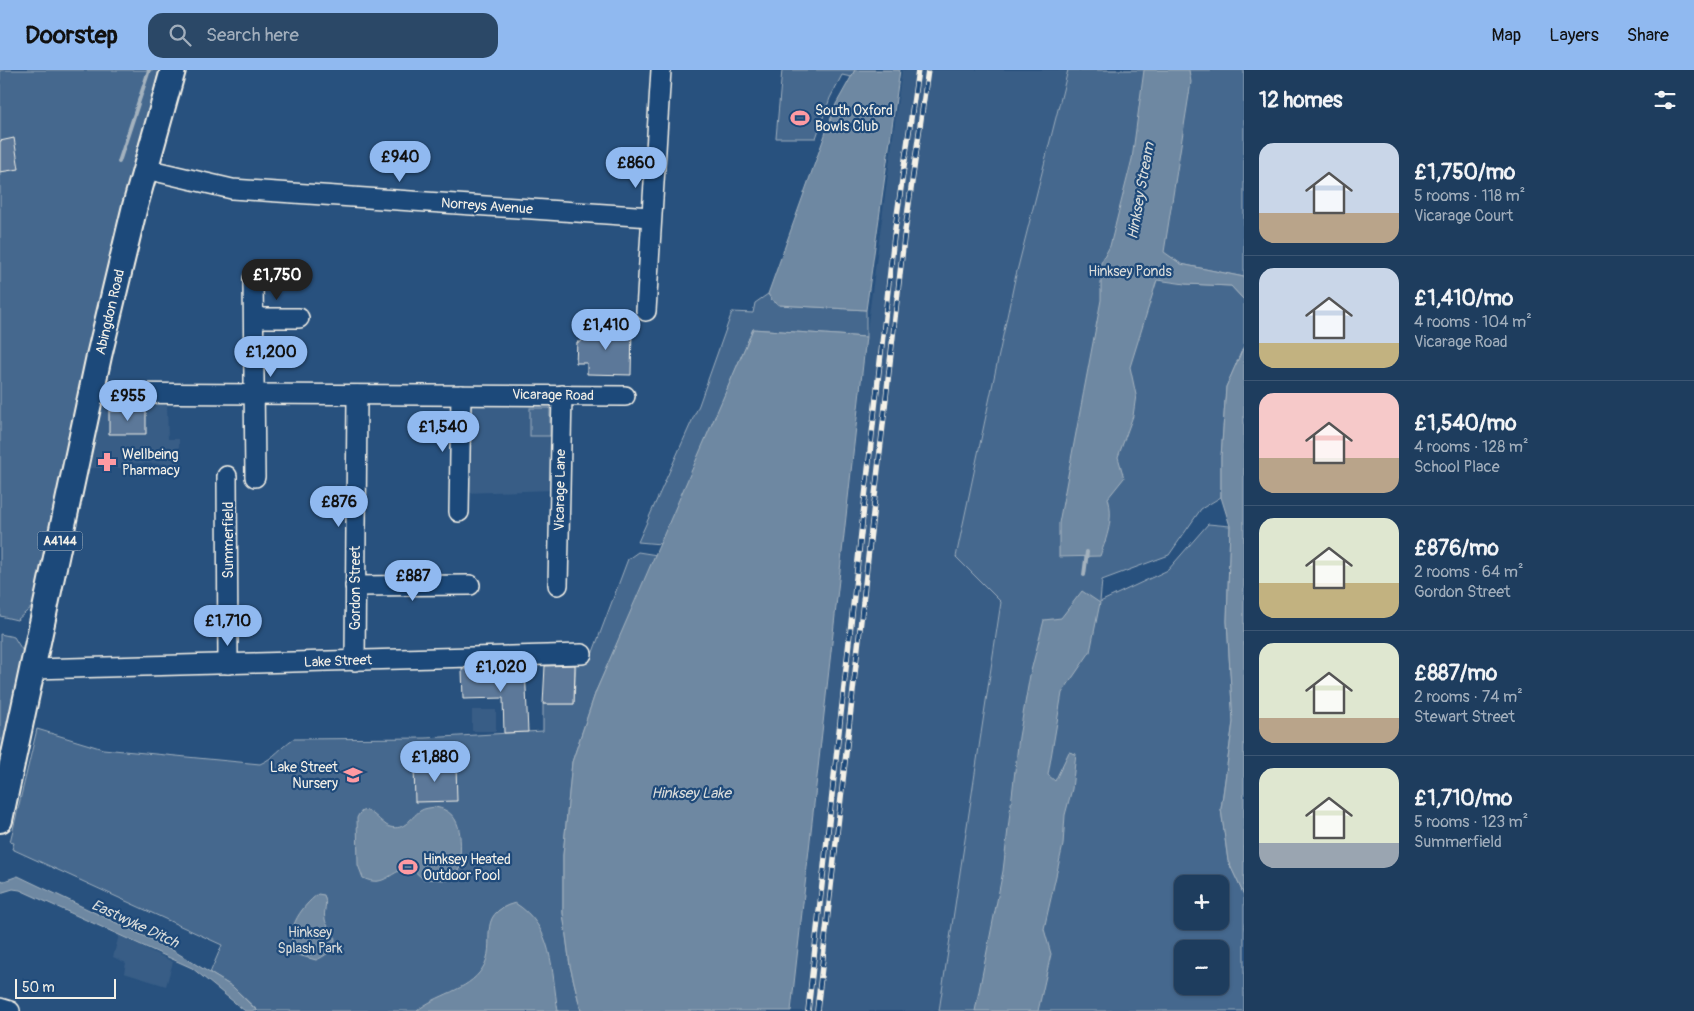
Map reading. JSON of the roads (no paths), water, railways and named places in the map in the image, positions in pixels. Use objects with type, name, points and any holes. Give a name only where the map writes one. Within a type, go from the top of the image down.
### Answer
[{"type":"main road","name":"Abingdon Road","points":[[0,820],[34,669],[91,394],[129,231],[173,70]]},
{"type":"street","points":[[646,311],[661,70]]},
{"type":"street","name":"Norreys Avenue","points":[[146,169],[232,188],[651,217]]},
{"type":"street","points":[[253,279],[255,477]]},
{"type":"street","points":[[254,318],[299,318]]},
{"type":"street","name":"Vicarage Road","points":[[91,394],[625,396]]},
{"type":"street","name":"Gordon Street","points":[[355,661],[357,394]]},
{"type":"street","points":[[460,395],[460,512]]},
{"type":"street","name":"Vicarage Lane","points":[[558,585],[562,395]]},
{"type":"street","name":"Summerfield","points":[[227,476],[228,664]]},
{"type":"street","points":[[355,586],[470,585]]},
{"type":"street","name":"Lake Street","points":[[34,669],[582,654]]},
{"type":"street","points":[[0,1008],[10,1011]]},
{"type":"water","points":[[855,70],[900,70],[866,310],[779,305],[768,294],[836,104]]},
{"type":"water","name":"Hinksey Ponds","points":[[1144,70],[1189,70],[1191,82],[1164,252],[1181,264],[1244,277],[1244,300],[1231,286],[1185,284],[1157,280],[1130,367],[1136,395],[1133,416],[1118,457],[1124,478],[1108,498],[1110,520],[1103,549],[1100,556],[1059,557],[1059,523],[1101,300],[1101,263],[1110,246],[1132,159]]},
{"type":"water","name":"Hinksey Lake","points":[[753,329],[866,337],[791,1011],[581,1011],[570,966],[563,913],[563,855],[572,762],[596,691]]},
{"type":"water","points":[[1244,346],[1244,895],[1228,861],[1221,809],[1233,722],[1227,621],[1230,526],[1221,497],[1221,457],[1226,387]]},
{"type":"water","points":[[1082,591],[1100,603],[1090,652],[1062,693],[1048,775],[1055,781],[1069,752],[1076,754],[1072,789],[1065,815],[1063,845],[1044,929],[1051,954],[1038,1011],[975,1011],[1003,871],[1019,737],[1030,675],[1044,620],[1061,618]]},
{"type":"water","points":[[435,807],[445,810],[457,822],[460,839],[460,868],[447,880],[423,879],[411,868],[404,869],[383,880],[371,881],[363,878],[358,865],[357,818],[360,813],[368,811],[386,825],[395,828],[403,826],[422,810]]},
{"type":"water","points":[[18,876],[169,948],[233,987],[257,1011],[245,1011],[192,968],[20,890],[13,889],[0,893],[0,880],[4,881]]},
{"type":"water","points":[[318,894],[324,895],[326,901],[325,919],[333,933],[335,942],[328,953],[316,960],[298,955],[292,938],[295,921],[305,906]]},
{"type":"water","points":[[515,903],[528,913],[544,937],[552,965],[558,1011],[417,1011],[433,1000],[469,982],[476,976],[487,959],[489,931],[495,914],[502,908]]},
{"type":"waterway","points":[[119,162],[149,70]]},
{"type":"waterway","points":[[1084,575],[1087,552]]},
{"type":"railway","points":[[808,1011],[894,236],[918,70]]},
{"type":"railway","points":[[817,1011],[904,238],[928,70]]},
{"type":"place","name":"South Oxford Bowls Club","points":[[800,118]]},
{"type":"place","name":"Wellbeing Pharmacy","points":[[107,462]]},
{"type":"place","name":"Lake Street Nursery","points":[[353,775]]},
{"type":"place","name":"Hinksey Heated Outdoor Pool","points":[[408,867]]},
{"type":"water label","name":"Hinksey Stream","points":[[1141,191]]},
{"type":"water label","name":"Eastwyke Ditch","points":[[135,924]]},
{"type":"park label","name":"Hinksey Splash Park","points":[[310,940]]}]
